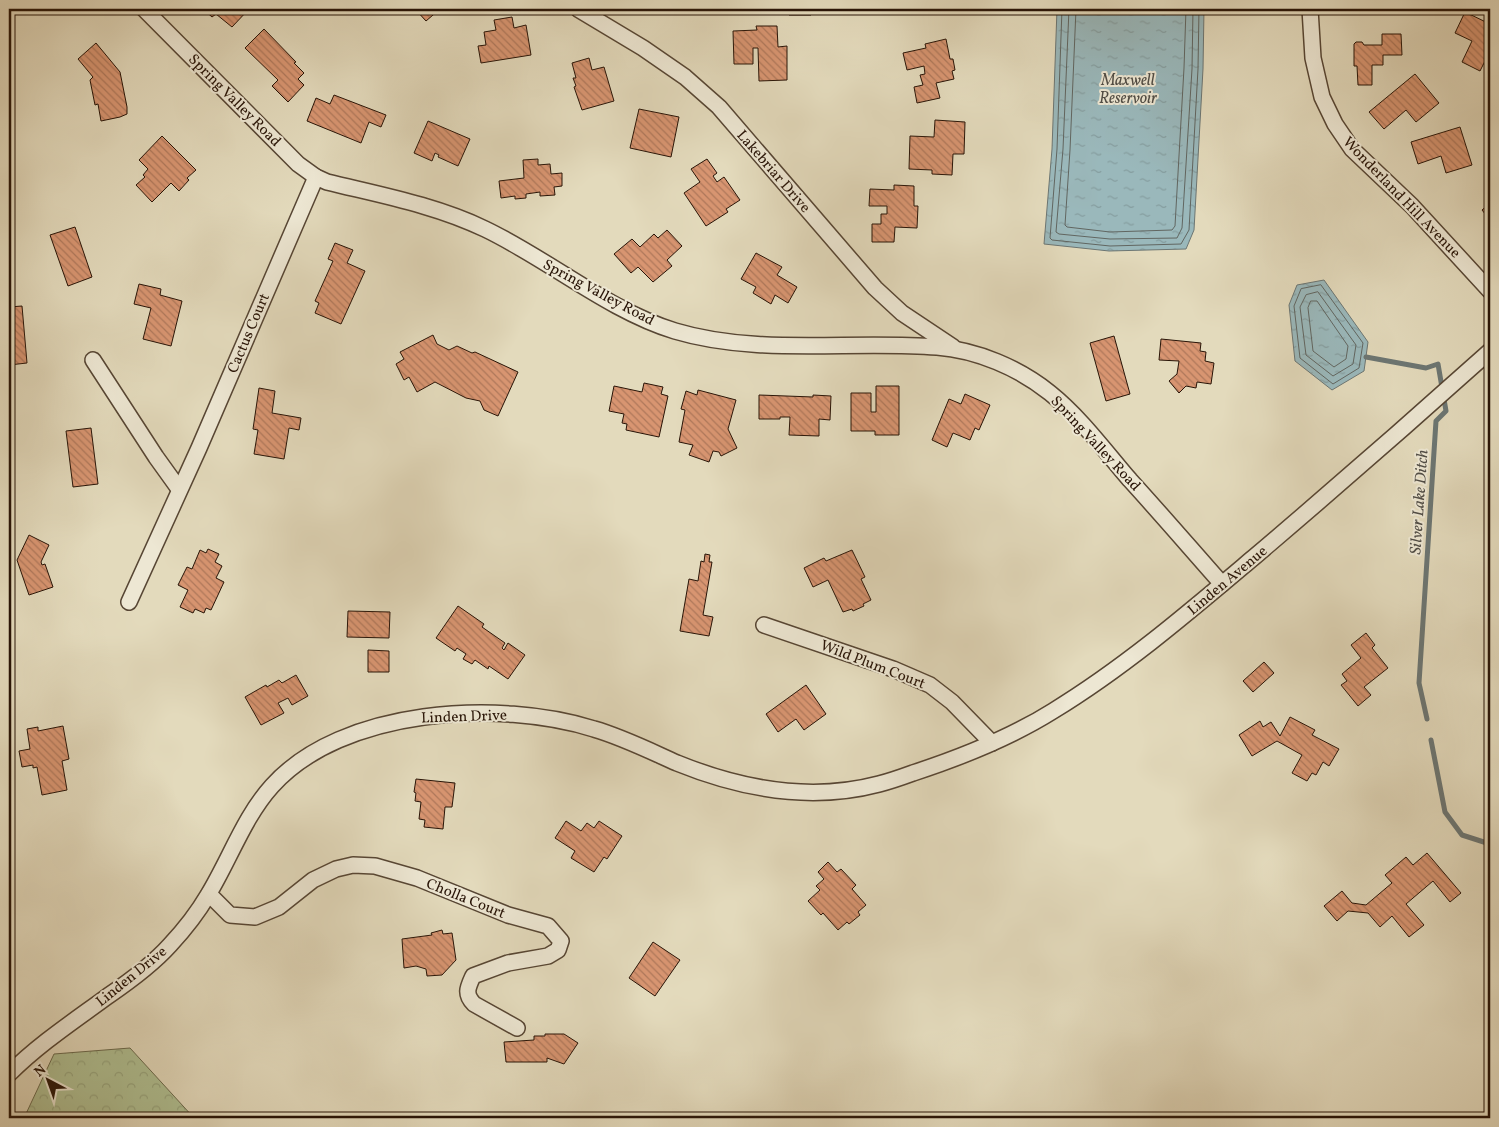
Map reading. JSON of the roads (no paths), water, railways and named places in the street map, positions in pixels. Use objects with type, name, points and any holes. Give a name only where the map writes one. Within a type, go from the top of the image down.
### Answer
[{"type":"street","name":"Spring Valley Road","points":[[144,9],[298,164],[316,177],[327,182],[439,211],[485,229],[638,316],[677,331],[725,342],[937,347],[981,356],[1012,368],[1050,392],[1085,428],[1222,584]]},
{"type":"street","name":"Lakebriar Drive","points":[[578,9],[643,48],[685,77],[719,107],[875,288],[902,313],[956,350]]},
{"type":"street","name":"Wonderland Hill Avenue","points":[[1310,9],[1313,58],[1322,97],[1335,124],[1352,149],[1412,206],[1490,291]]},
{"type":"street","name":"Cactus Court","points":[[129,602],[316,177]]},
{"type":"street","name":"Linden Avenue","points":[[934,766],[992,743],[1052,712],[1103,678],[1172,626],[1315,506],[1490,351]]},
{"type":"street","points":[[93,360],[179,489]]},
{"type":"street","name":"Wild Plum Court","points":[[764,625],[893,669],[930,685],[952,702],[992,743]]},
{"type":"street","name":"Linden Drive","points":[[9,1074],[44,1042],[139,974],[168,947],[209,894],[254,810],[272,786],[294,765],[306,757],[347,736],[411,718],[458,713],[519,714],[554,719],[594,729],[710,775],[752,786],[797,792],[847,791],[880,784],[934,766]]},
{"type":"street","name":"Cholla Court","points":[[209,894],[230,915],[255,917],[279,907],[313,880],[336,869],[352,865],[375,866],[418,878],[508,915],[548,926],[561,941],[558,950],[548,956],[508,963],[473,976],[467,989],[468,998],[474,1004],[517,1028]]},
{"type":"water","name":"Maxwell Reservoir","points":[[1057,9],[1204,9],[1203,69],[1194,230],[1186,249],[1109,251],[1044,244],[1052,149]]},
{"type":"water","points":[[1324,280],[1368,342],[1364,371],[1332,390],[1295,361],[1289,305],[1297,285]]},
{"type":"waterway","name":"Silver Lake Ditch","points":[[1366,357],[1426,368],[1438,364],[1446,411],[1436,421],[1419,683],[1427,719]]},
{"type":"waterway","name":"Silver Lake Ditch","points":[[1431,740],[1445,812],[1462,835],[1490,844]]}]
